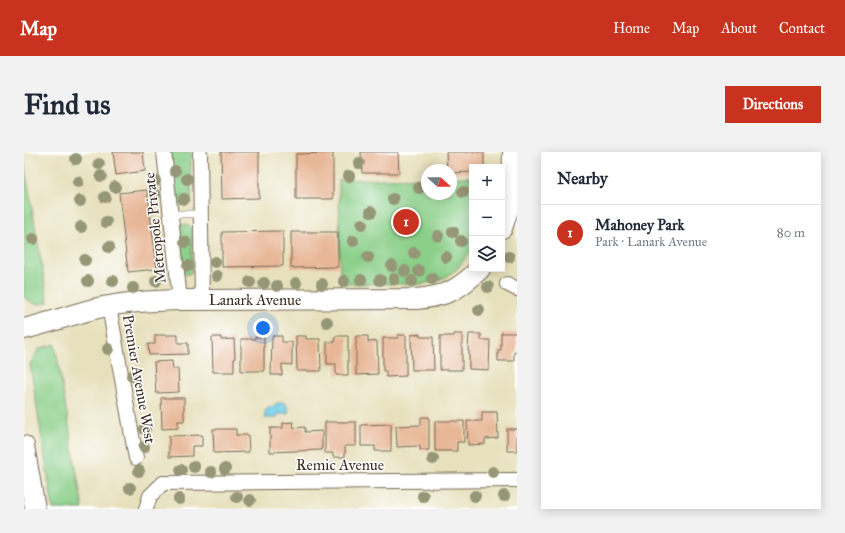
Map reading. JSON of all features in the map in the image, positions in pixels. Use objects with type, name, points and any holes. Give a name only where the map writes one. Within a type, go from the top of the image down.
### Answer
[{"type":"street","name":"Metropole Private","points":[[164,152],[180,300]]},
{"type":"street","points":[[200,152],[202,300]]},
{"type":"street","points":[[505,219],[510,204],[512,191],[512,152]]},
{"type":"street","name":"Lanark Avenue","points":[[24,329],[100,308],[136,303],[180,300],[430,298],[443,295],[454,290],[477,272]]},
{"type":"street","name":"Premier Avenue West","points":[[100,308],[136,458]]},
{"type":"street","points":[[24,446],[35,509]]},
{"type":"street","name":"Remic Avenue","points":[[146,509],[150,496],[163,483],[517,480]]},
{"type":"lane","points":[[170,214],[201,214]]},
{"type":"green space","points":[[169,152],[191,152],[191,200],[188,204],[181,205],[174,200]]},
{"type":"green space","points":[[24,162],[48,302],[41,304],[32,303],[24,297]]},
{"type":"green space","points":[[457,177],[469,177],[469,253],[457,269],[446,277],[423,284],[340,284],[339,180],[421,178],[421,200],[457,200]]},
{"type":"green space","points":[[184,224],[189,226],[192,230],[192,271],[189,274],[182,272],[178,232],[180,227]]},
{"type":"green space","points":[[55,344],[83,509],[53,509],[30,364],[39,349]]},
{"type":"water","points":[[276,403],[285,403],[288,407],[288,414],[279,414],[276,418],[265,418],[265,411],[269,407],[273,407]]},
{"type":"building","points":[[113,152],[143,152],[145,171],[116,175]]},
{"type":"building","points":[[221,152],[259,152],[259,198],[222,199]]},
{"type":"building","points":[[361,152],[398,152],[399,173],[362,173]]},
{"type":"building","points":[[446,152],[484,152],[484,164],[469,164],[469,172],[457,173],[457,164],[447,164]]},
{"type":"building","points":[[333,153],[333,199],[296,199],[296,154]]},
{"type":"building","points":[[147,190],[157,269],[128,272],[119,193]]},
{"type":"building","points":[[283,231],[283,266],[222,267],[222,232]]},
{"type":"building","points":[[291,232],[338,232],[338,267],[291,268]]},
{"type":"building","points":[[501,333],[517,333],[517,352],[514,352],[514,361],[498,361],[498,350],[501,350]]},
{"type":"building","points":[[420,334],[420,337],[433,337],[434,370],[412,370],[411,335]]},
{"type":"building","points":[[454,334],[462,334],[462,370],[440,370],[440,336],[454,336]]},
{"type":"building","points":[[469,334],[481,334],[481,340],[490,340],[489,370],[469,369]]},
{"type":"building","points":[[155,335],[178,335],[178,343],[188,343],[188,354],[149,355],[148,344],[155,344]]},
{"type":"building","points":[[398,335],[406,335],[406,376],[386,377],[386,371],[383,371],[383,338],[398,338]]},
{"type":"building","points":[[272,336],[282,336],[282,342],[292,342],[292,365],[282,364],[282,375],[271,375]]},
{"type":"building","points":[[296,336],[306,336],[306,339],[320,339],[321,371],[297,371]]},
{"type":"building","points":[[335,336],[348,336],[348,375],[336,375],[336,364],[327,364],[327,342],[335,342]]},
{"type":"building","points":[[356,336],[368,336],[368,342],[377,341],[378,374],[356,375]]},
{"type":"building","points":[[212,337],[221,337],[221,340],[234,339],[234,372],[213,372]]},
{"type":"building","points":[[255,337],[264,337],[264,371],[241,371],[241,339],[255,339]]},
{"type":"building","points":[[172,361],[173,369],[178,369],[179,392],[156,393],[154,362]]},
{"type":"building","points":[[161,398],[184,398],[184,421],[178,421],[178,428],[162,429]]},
{"type":"building","points":[[482,412],[497,412],[498,438],[485,439],[485,444],[468,445],[467,421],[482,421]]},
{"type":"building","points":[[421,417],[429,417],[429,450],[420,450],[420,446],[397,447],[396,426],[421,425]]},
{"type":"building","points":[[435,421],[464,421],[464,442],[457,442],[457,451],[435,451]]},
{"type":"building","points":[[293,422],[294,428],[305,427],[305,432],[322,431],[322,450],[270,452],[270,428],[283,428],[283,423]]},
{"type":"building","points":[[325,422],[356,422],[356,446],[345,446],[345,457],[333,457],[333,453],[325,453]]},
{"type":"building","points":[[391,424],[391,451],[375,451],[375,446],[361,446],[361,425]]},
{"type":"building","points":[[213,429],[236,429],[236,435],[248,435],[249,452],[214,453]]},
{"type":"building","points":[[507,429],[517,429],[517,451],[507,451]]},
{"type":"building","points":[[202,435],[202,446],[192,446],[192,456],[169,457],[169,436]]},
{"type":"place","name":"Mahoney Park","points":[[406,222]]}]
